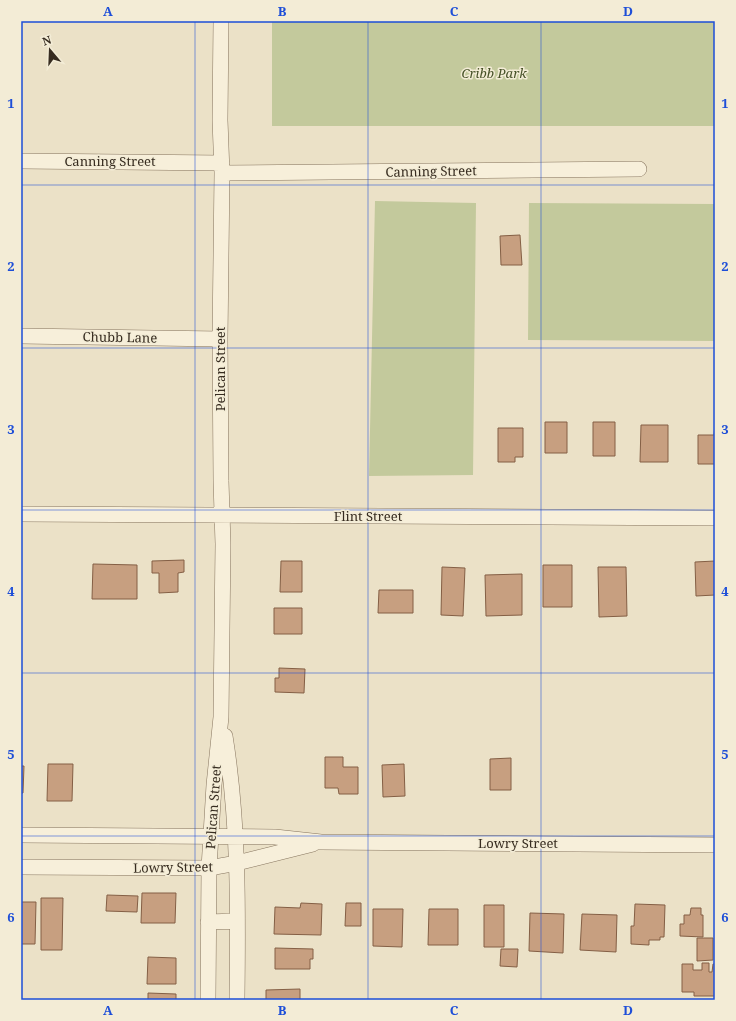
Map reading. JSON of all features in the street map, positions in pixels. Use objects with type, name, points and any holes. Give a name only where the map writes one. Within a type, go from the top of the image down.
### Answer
[{"type":"street","name":"Pelican Street","points":[[208,1000],[210,837],[221,717],[223,552],[220,339],[222,168],[220,126],[221,21]]},
{"type":"street","name":"Canning Street","points":[[21,161],[222,168],[639,169]]},
{"type":"street","name":"Chubb Lane","points":[[21,336],[220,339]]},
{"type":"street","name":"Flint Street","points":[[21,514],[715,518]]},
{"type":"street","name":"Pelican Street","points":[[221,717],[230,768],[237,863],[237,1000]]},
{"type":"street","name":"Lowry Street","points":[[21,835],[275,837],[322,842],[715,845]]},
{"type":"street","name":"Lowry Street","points":[[21,866],[209,868],[237,863],[322,842]]},
{"type":"street","points":[[208,922],[237,922]]},
{"type":"green space","name":"Cribb Park","points":[[272,21],[715,21],[715,126],[272,126]]},
{"type":"green space","points":[[375,201],[476,203],[473,475],[369,476]]},
{"type":"green space","points":[[529,203],[715,204],[715,341],[528,340]]},
{"type":"building","points":[[520,235],[522,265],[501,265],[500,236]]},
{"type":"building","points":[[545,422],[567,422],[567,453],[545,453]]},
{"type":"building","points":[[593,422],[615,422],[615,456],[593,456]]},
{"type":"building","points":[[641,425],[668,425],[668,462],[640,462]]},
{"type":"building","points":[[715,425],[715,464],[698,464],[698,435],[714,435]]},
{"type":"building","points":[[498,428],[523,428],[523,457],[515,457],[515,462],[498,462]]},
{"type":"building","points":[[184,560],[184,572],[178,573],[178,592],[159,593],[159,573],[152,573],[152,561]]},
{"type":"building","points":[[281,561],[302,561],[302,592],[280,592]]},
{"type":"building","points":[[715,561],[715,595],[696,596],[695,562]]},
{"type":"building","points":[[93,564],[137,565],[137,599],[92,599]]},
{"type":"building","points":[[543,565],[572,565],[572,607],[543,607]]},
{"type":"building","points":[[442,567],[465,568],[463,616],[441,615]]},
{"type":"building","points":[[598,567],[626,567],[627,616],[599,617]]},
{"type":"building","points":[[522,574],[522,615],[486,616],[485,575]]},
{"type":"building","points":[[379,590],[413,590],[413,613],[378,613]]},
{"type":"building","points":[[274,608],[302,608],[302,634],[274,634]]},
{"type":"building","points":[[279,668],[305,669],[304,693],[275,692],[275,678],[279,678]]},
{"type":"building","points":[[325,757],[343,757],[343,767],[358,767],[358,794],[339,794],[338,788],[325,788]]},
{"type":"building","points":[[511,758],[511,790],[490,790],[490,759]]},
{"type":"building","points":[[48,764],[73,764],[72,801],[47,801]]},
{"type":"building","points":[[404,764],[405,796],[383,797],[382,765]]},
{"type":"building","points":[[21,766],[24,766],[23,793],[21,793]]},
{"type":"building","points":[[142,893],[176,893],[175,923],[141,923]]},
{"type":"building","points":[[107,895],[138,896],[137,912],[106,911]]},
{"type":"building","points":[[41,898],[63,898],[62,950],[41,950]]},
{"type":"building","points":[[21,902],[36,902],[35,944],[21,944]]},
{"type":"building","points":[[301,903],[322,904],[321,935],[274,934],[275,907],[300,908]]},
{"type":"building","points":[[346,903],[361,903],[361,926],[345,926]]},
{"type":"building","points":[[635,904],[665,905],[664,937],[660,937],[660,940],[649,940],[649,945],[631,944],[631,926],[634,926]]},
{"type":"building","points":[[484,905],[504,905],[504,947],[484,947]]},
{"type":"building","points":[[691,908],[701,908],[701,915],[703,915],[703,937],[680,936],[680,924],[684,924],[684,915],[690,915]]},
{"type":"building","points":[[373,909],[403,909],[402,947],[373,946]]},
{"type":"building","points":[[429,909],[458,909],[458,945],[428,945]]},
{"type":"building","points":[[530,913],[564,914],[563,953],[529,951]]},
{"type":"building","points":[[582,914],[617,915],[616,952],[580,950]]},
{"type":"building","points":[[697,938],[713,938],[713,960],[697,961]]},
{"type":"building","points":[[275,948],[313,949],[313,959],[310,959],[310,969],[275,969]]},
{"type":"building","points":[[501,949],[518,949],[517,967],[500,966]]},
{"type":"building","points":[[148,957],[176,958],[176,984],[147,984]]},
{"type":"building","points":[[702,963],[709,963],[709,972],[712,972],[713,964],[715,964],[715,996],[694,996],[694,992],[682,992],[682,964],[693,964],[693,970],[702,970]]},
{"type":"building","points":[[300,989],[300,1000],[266,1000],[266,990]]},
{"type":"building","points":[[148,993],[176,994],[176,1000],[148,1000]]}]
